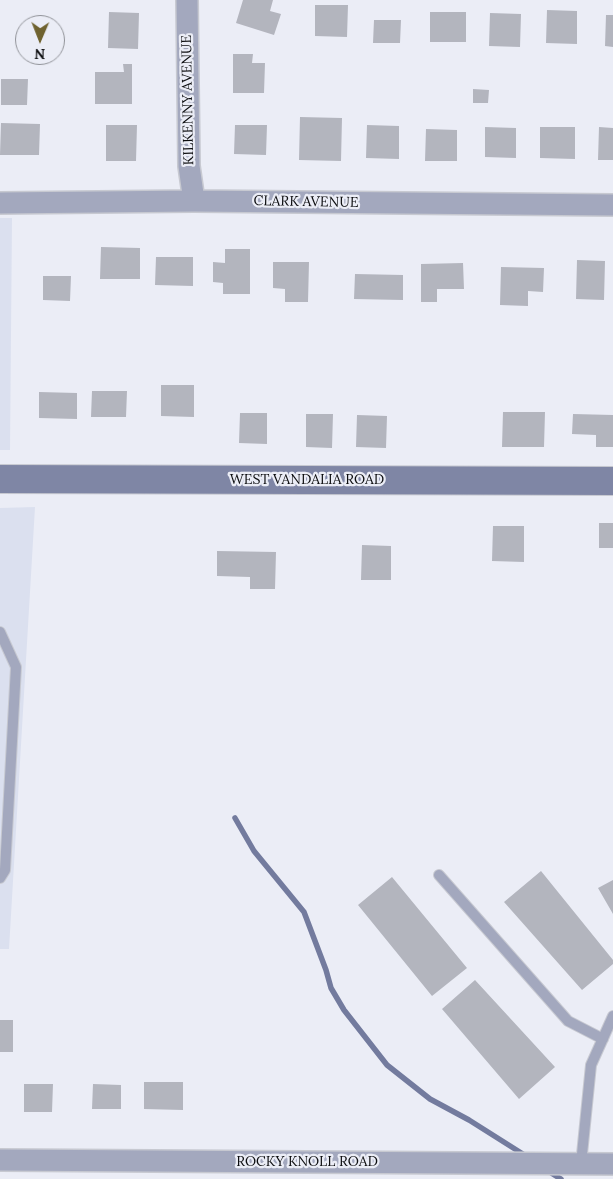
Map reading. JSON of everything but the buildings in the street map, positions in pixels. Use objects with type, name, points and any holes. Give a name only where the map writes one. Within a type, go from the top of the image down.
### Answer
[{"type":"main road","name":"WEST VANDALIA ROAD","points":[[0,479],[613,481]]},
{"type":"street","name":"KILKENNY AVENUE","points":[[187,0],[189,166],[194,201]]},
{"type":"street","name":"CLARK AVENUE","points":[[0,203],[194,201],[613,205]]},
{"type":"street","name":"ROCKY KNOLL ROAD","points":[[0,1160],[613,1164]]},
{"type":"lane","points":[[0,632],[16,667],[5,870],[0,878]]},
{"type":"lane","points":[[439,875],[568,1021],[603,1039]]},
{"type":"lane","points":[[581,1164],[591,1065],[613,1016]]},
{"type":"shaded area","points":[[0,218],[12,218],[10,450],[0,450]]},
{"type":"shaded area","points":[[35,507],[9,949],[0,949],[0,508]]},
{"type":"waterway","points":[[235,818],[254,851],[304,912],[331,988],[344,1010],[387,1065],[430,1099],[469,1120],[526,1156]]},
{"type":"waterway","points":[[548,1171],[561,1179]]}]
